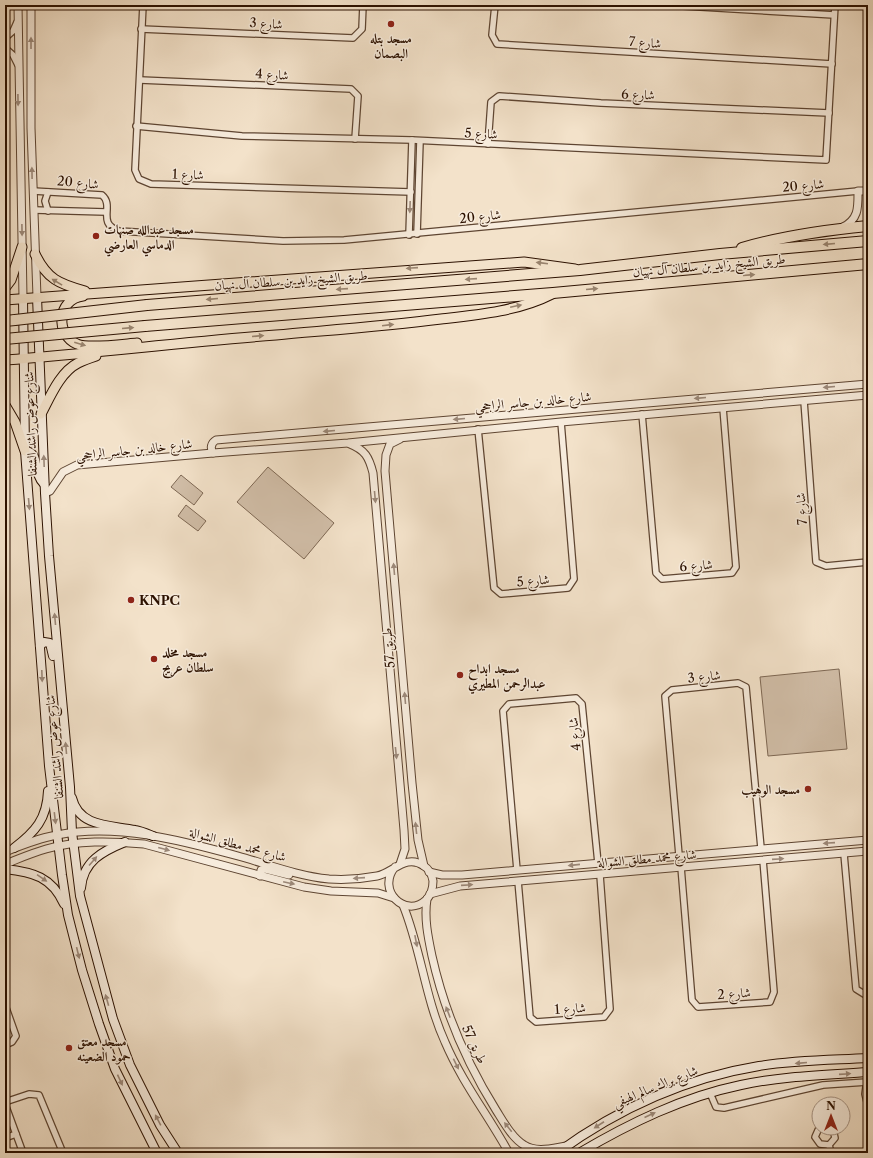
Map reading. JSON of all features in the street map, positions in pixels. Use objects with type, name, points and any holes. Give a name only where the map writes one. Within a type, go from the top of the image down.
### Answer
[{"type":"highway","points":[[720,254],[760,242],[868,226]]},
{"type":"highway","name":"طريق الشيخ زايد بن سلطان آل نهيان","points":[[5,321],[147,305],[580,270],[720,254],[868,241]]},
{"type":"highway","name":"طريق الشيخ زايد بن سلطان آل نهيان","points":[[5,338],[553,293],[868,264]]},
{"type":"main road","points":[[5,288],[11,280],[22,247]]},
{"type":"main road","points":[[35,254],[41,266],[50,277],[62,285],[92,293]]},
{"type":"main road","name":"طريق الشيخ زايد بن سلطان آل نهيان","points":[[5,300],[524,262],[580,270]]},
{"type":"main road","points":[[222,283],[80,297],[71,301],[65,308],[62,324],[66,336],[83,346],[232,338]]},
{"type":"main road","name":"طريق الشيخ زايد بن سلطان آل نهيان","points":[[5,360],[108,352],[232,338],[380,326],[467,316],[530,303],[553,293]]},
{"type":"main road","name":"شارع عوض راشد الشنفا","points":[[37,297],[44,484],[70,787],[73,844],[80,896],[98,969],[117,1032],[130,1064],[160,1125],[178,1153]]},
{"type":"main road","name":"شارع عوض راشد الشنفا","points":[[23,298],[25,451],[49,766],[68,915],[89,993],[115,1069],[157,1153]]},
{"type":"main road","points":[[42,414],[54,391],[69,370],[77,363],[108,352]]},
{"type":"main road","points":[[5,405],[15,422],[25,451],[31,452],[34,455],[37,474],[44,484]]},
{"type":"main road","points":[[40,646],[44,642],[52,645],[59,705],[64,723]]},
{"type":"main road","points":[[14,848],[31,835],[44,814],[47,803],[49,766]]},
{"type":"main road","points":[[70,787],[76,807],[92,822],[107,827],[137,830],[153,836]]},
{"type":"main road","points":[[80,896],[83,875],[91,862],[105,850],[125,842]]},
{"type":"main road","points":[[5,869],[36,874],[49,883],[58,891],[68,915]]},
{"type":"main road","points":[[868,1059],[868,1072]]},
{"type":"main road","name":"شارع براك سالم الهيفي","points":[[556,1153],[608,1119],[678,1087],[719,1074],[759,1066],[818,1061],[868,1059]]},
{"type":"main road","points":[[818,1061],[823,1064],[825,1068],[824,1072],[820,1076]]},
{"type":"main road","name":"شارع براك سالم الهيفي","points":[[579,1153],[652,1114],[710,1093],[742,1085],[798,1078],[868,1072]]},
{"type":"street","points":[[18,5],[17,21],[23,298]]},
{"type":"street","points":[[31,5],[31,128],[37,297]]},
{"type":"street","name":"شارع 1","points":[[143,5],[135,170],[140,178],[151,184],[411,192]]},
{"type":"street","name":"شارع 3","points":[[142,29],[353,38],[362,29],[363,5]]},
{"type":"street","name":"شارع 7","points":[[496,5],[492,35],[497,44],[832,64]]},
{"type":"street","points":[[666,5],[834,15]]},
{"type":"street","points":[[829,113],[835,5]]},
{"type":"street","points":[[5,38],[13,31],[17,21]]},
{"type":"street","points":[[5,48],[13,55],[18,64]]},
{"type":"street","name":"شارع 4","points":[[140,80],[351,89],[358,96],[355,139]]},
{"type":"street","name":"شارع 6","points":[[488,144],[491,102],[499,96],[601,103],[829,113]]},
{"type":"street","name":"شارع 5","points":[[136,126],[242,136],[420,140],[826,160],[829,113]]},
{"type":"street","points":[[19,128],[24,132],[31,128]]},
{"type":"street","points":[[409,235],[412,140]]},
{"type":"street","points":[[417,234],[420,140]]},
{"type":"street","name":"شارع 20","points":[[33,191],[102,195],[106,201],[106,219],[110,226],[115,230],[123,232],[303,242],[409,235],[868,191]]},
{"type":"street","points":[[48,192],[45,201],[48,211]]},
{"type":"street","points":[[840,229],[851,223],[857,214],[858,192]]},
{"type":"street","points":[[34,210],[106,212]]},
{"type":"street","name":"شارع خالد بن جاسر الراجحي","points":[[213,453],[211,446],[216,440],[868,384]]},
{"type":"street","points":[[773,403],[770,397],[774,392]]},
{"type":"street","points":[[754,394],[756,396],[755,405]]},
{"type":"street","name":"شارع خالد بن جاسر الراجحي","points":[[45,493],[50,491],[63,472],[77,465],[348,443],[478,429],[868,395]]},
{"type":"street","name":"شارع 7","points":[[804,401],[816,562],[826,566],[868,562]]},
{"type":"street","name":"شارع 6","points":[[642,414],[656,573],[662,580],[732,573],[736,567],[723,408]]},
{"type":"street","name":"شارع 5","points":[[478,429],[494,588],[501,594],[516,593],[568,588],[574,579],[561,422]]},
{"type":"street","name":"طريق 57","points":[[405,436],[390,444],[386,455],[386,471],[413,796],[418,840],[424,866]]},
{"type":"street","name":"طريق 57","points":[[348,443],[361,448],[368,456],[373,473],[405,849],[398,866]]},
{"type":"street","points":[[373,473],[377,468],[383,468],[386,471]]},
{"type":"street","name":"شارع 3","points":[[679,855],[665,696],[672,690],[738,683],[746,687],[761,848]]},
{"type":"street","name":"شارع 4","points":[[517,870],[503,711],[509,704],[576,698],[582,704],[598,863]]},
{"type":"street","points":[[400,784],[407,787],[412,783]]},
{"type":"street","points":[[401,798],[405,795],[413,796]]},
{"type":"street","name":"شارع محمد مطلق الشوالة","points":[[5,852],[57,835],[72,832],[109,832],[153,836],[175,840],[326,878],[378,876],[398,866]]},
{"type":"street","name":"شارع محمد مطلق الشوالة","points":[[429,872],[442,875],[517,870],[868,840]]},
{"type":"street","name":"شارع محمد مطلق الشوالة","points":[[5,864],[58,846],[125,842],[144,844],[260,876],[331,891],[378,894],[394,898]]},
{"type":"street","points":[[728,851],[723,858],[728,864]]},
{"type":"street","name":"شارع محمد مطلق الشوالة","points":[[428,897],[460,886],[868,852]]},
{"type":"street","points":[[705,853],[711,855],[712,858],[711,862],[706,865]]},
{"type":"street","points":[[844,854],[856,989],[864,994],[868,994]]},
{"type":"street","name":"شارع 2","points":[[681,867],[692,1000],[698,1007],[770,1002],[774,992],[763,860]]},
{"type":"street","points":[[414,862],[424,866],[429,872],[433,883],[428,897],[416,905],[403,904],[394,898],[390,891],[388,882],[390,874],[398,866],[414,862]]},
{"type":"street","points":[[260,876],[262,870],[265,869],[315,881],[326,878]]},
{"type":"street","name":"شارع 1","points":[[518,881],[530,1017],[536,1022],[604,1017],[610,1009],[600,875]]},
{"type":"street","name":"طريق 57","points":[[428,897],[426,910],[428,934],[440,989],[457,1035],[488,1097],[517,1140],[525,1146],[534,1148],[566,1146]]},
{"type":"street","name":"طريق 57","points":[[403,904],[415,937],[430,1002],[444,1042],[467,1087],[509,1153]]},
{"type":"street","points":[[5,1005],[16,1036],[12,1042],[5,1045]]},
{"type":"street","points":[[444,1042],[452,1040],[457,1035]]},
{"type":"street","points":[[868,1072],[865,1094],[868,1106]]},
{"type":"street","points":[[798,1078],[796,1082],[799,1090]]},
{"type":"street","points":[[710,1093],[716,1107],[724,1108],[799,1090],[867,1082]]},
{"type":"street","points":[[23,1153],[5,1103],[29,1094],[39,1095],[63,1153]]},
{"type":"street","points":[[5,1138],[16,1134]]},
{"type":"street","points":[[815,1136],[820,1144],[829,1145]]},
{"type":"street","points":[[829,1145],[835,1138],[835,1136]]},
{"type":"street","points":[[829,1145],[831,1153]]},
{"type":"street","points":[[856,1153],[868,1152]]},
{"type":"shaded area","points":[[268,467],[334,523],[304,559],[237,502]]},
{"type":"shaded area","points":[[181,475],[203,493],[194,505],[171,487]]},
{"type":"shaded area","points":[[186,505],[206,521],[198,531],[178,516]]},
{"type":"shaded area","points":[[839,669],[847,749],[768,756],[760,677]]},
{"type":"place","name":"مسجد بتله البصمان","points":[[391,24]]},
{"type":"place","name":"مسجد عبدالله صنهات الدماسي العارضي","points":[[96,236]]},
{"type":"place","name":"KNPC","points":[[131,600]]},
{"type":"place","name":"مسجد مخلد سلطان عريج","points":[[154,659]]},
{"type":"place","name":"مسجد ابداح عبدالرحمن المطيري","points":[[460,675]]},
{"type":"place","name":"مسجد الوهيب","points":[[808,789]]},
{"type":"place","name":"مسجد معتق حمود الضعينه","points":[[69,1048]]}]
